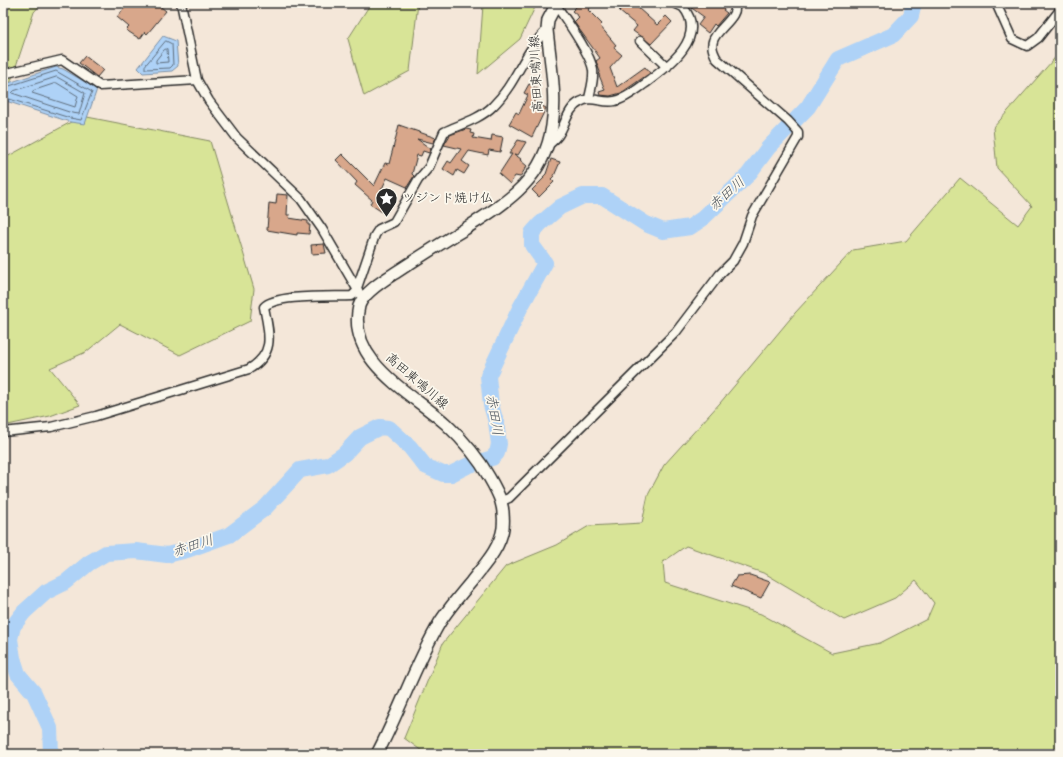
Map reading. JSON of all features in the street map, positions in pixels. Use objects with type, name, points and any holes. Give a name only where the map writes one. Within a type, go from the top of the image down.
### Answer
[{"type":"main road","name":"高田東鳴川線","points":[[378,754],[440,623],[493,553],[499,541],[503,531],[502,501],[474,455],[445,423],[388,377],[366,352],[360,340],[358,330],[360,306],[359,292],[387,278],[506,203],[529,181],[539,167],[548,145],[553,125],[547,30],[548,20],[557,4]]},
{"type":"street","points":[[181,3],[197,80],[209,101],[236,138],[301,199],[322,229],[359,292]]},
{"type":"street","points":[[589,98],[604,103],[616,101],[629,95],[667,67],[684,49],[691,36],[692,23],[689,13],[684,5],[674,3]]},
{"type":"street","points":[[502,501],[509,498],[676,332],[720,274],[733,261],[743,243],[752,216],[798,137],[798,132],[788,121],[717,59],[713,51],[713,40],[734,13],[734,3]]},
{"type":"street","points":[[996,3],[1012,39],[1027,46],[1038,38],[1060,10]]},
{"type":"street","points":[[548,145],[558,136],[572,108],[589,98],[593,70],[586,54],[557,4]]},
{"type":"street","points":[[3,432],[51,427],[96,416],[249,369],[265,356],[269,346],[264,307],[268,302],[280,299],[352,296],[359,292],[375,234],[379,229],[394,222],[418,180],[429,168],[444,132],[478,118],[494,106],[512,82],[538,39],[547,30]]},
{"type":"street","points":[[640,41],[667,67]]},
{"type":"street","points":[[3,74],[62,60],[100,86],[197,80]]},
{"type":"green space","points":[[3,3],[42,3],[34,12],[6,96],[3,98]]},
{"type":"green space","points":[[371,3],[418,3],[410,71],[364,96],[348,39]]},
{"type":"green space","points":[[465,3],[537,3],[520,39],[478,74],[483,5]]},
{"type":"green space","points":[[1060,52],[1060,754],[426,754],[404,738],[443,643],[506,566],[557,545],[589,526],[642,523],[648,495],[664,465],[720,403],[795,313],[853,250],[906,241],[960,178],[1018,225],[1032,206],[997,168],[993,128]],"holes":[[[686,546],[766,574],[844,620],[895,598],[916,580],[934,603],[927,619],[880,643],[832,653],[761,614],[665,583],[663,562]]]},
{"type":"green space","points":[[82,116],[210,141],[254,289],[250,321],[180,355],[120,324],[86,352],[50,368],[80,405],[50,416],[3,426],[3,159]]},
{"type":"water","points":[[163,36],[176,41],[178,66],[172,71],[143,73],[138,68]]},
{"type":"water","points":[[56,67],[63,69],[97,89],[85,124],[70,122],[3,100],[3,85]]},
{"type":"building","points":[[129,3],[156,3],[166,11],[147,34],[145,32],[140,39],[126,30],[129,27],[117,17]]},
{"type":"building","points":[[580,3],[595,3],[588,10],[602,24],[600,26],[616,45],[614,48],[622,55],[610,68],[617,87],[645,67],[650,73],[621,93],[610,96],[600,95],[599,92],[605,90],[599,75],[600,72],[596,61],[600,58],[574,22],[579,17],[572,11]]},
{"type":"building","points":[[614,3],[643,3],[638,8],[657,25],[666,16],[672,22],[651,44],[633,31],[637,26],[619,11],[621,9]]},
{"type":"building","points":[[689,3],[729,3],[723,10],[727,13],[716,26],[714,24],[708,33],[698,25],[704,17],[689,6]]},
{"type":"building","points":[[85,56],[103,70],[97,77],[79,63]]},
{"type":"building","points":[[529,84],[539,90],[533,101],[546,108],[532,137],[509,124],[516,112],[519,114],[528,95],[524,93]]},
{"type":"building","points":[[399,125],[436,138],[433,143],[417,139],[431,149],[429,153],[423,151],[421,156],[417,155],[412,174],[414,176],[407,187],[387,178],[380,193],[393,201],[385,214],[370,204],[372,200],[355,185],[357,182],[336,160],[342,154],[374,186],[385,163],[389,164]]},
{"type":"building","points":[[466,129],[471,130],[470,133],[474,134],[473,138],[491,141],[492,135],[503,137],[500,152],[489,150],[488,155],[469,151],[462,161],[469,166],[464,174],[457,170],[454,176],[443,169],[448,161],[451,163],[461,149],[444,145],[450,135]]},
{"type":"building","points":[[518,140],[526,142],[518,155],[514,154],[527,166],[520,177],[515,176],[510,184],[499,174],[512,154],[509,154]]},
{"type":"building","points":[[551,159],[560,162],[554,176],[551,179],[554,182],[539,197],[532,190],[544,178],[543,177],[546,174]]},
{"type":"building","points":[[277,194],[288,195],[287,215],[290,215],[289,218],[308,221],[308,225],[310,225],[309,234],[297,233],[297,235],[267,230],[269,203],[276,204]]},
{"type":"building","points":[[324,244],[326,253],[312,254],[311,245]]},
{"type":"building","points":[[750,575],[770,582],[761,598],[731,586],[737,576]]},
{"type":"waterway","name":"赤田川","points":[[51,754],[50,728],[34,693],[18,674],[13,658],[10,639],[13,626],[24,612],[46,592],[66,582],[89,563],[106,553],[136,551],[167,555],[187,550],[229,535],[265,508],[300,470],[328,465],[344,454],[360,437],[380,427],[389,428],[410,447],[425,466],[443,474],[451,474],[467,466],[492,458],[497,453],[499,444],[496,422],[491,405],[488,376],[520,308],[545,263],[532,245],[532,233],[540,224],[560,207],[583,196],[602,196],[646,224],[663,231],[690,227],[702,219],[748,175],[768,148],[808,107],[838,59],[893,35],[911,16],[914,3]]},
{"type":"place","name":"ツジンド焼け仏","points":[[386,218]]}]
